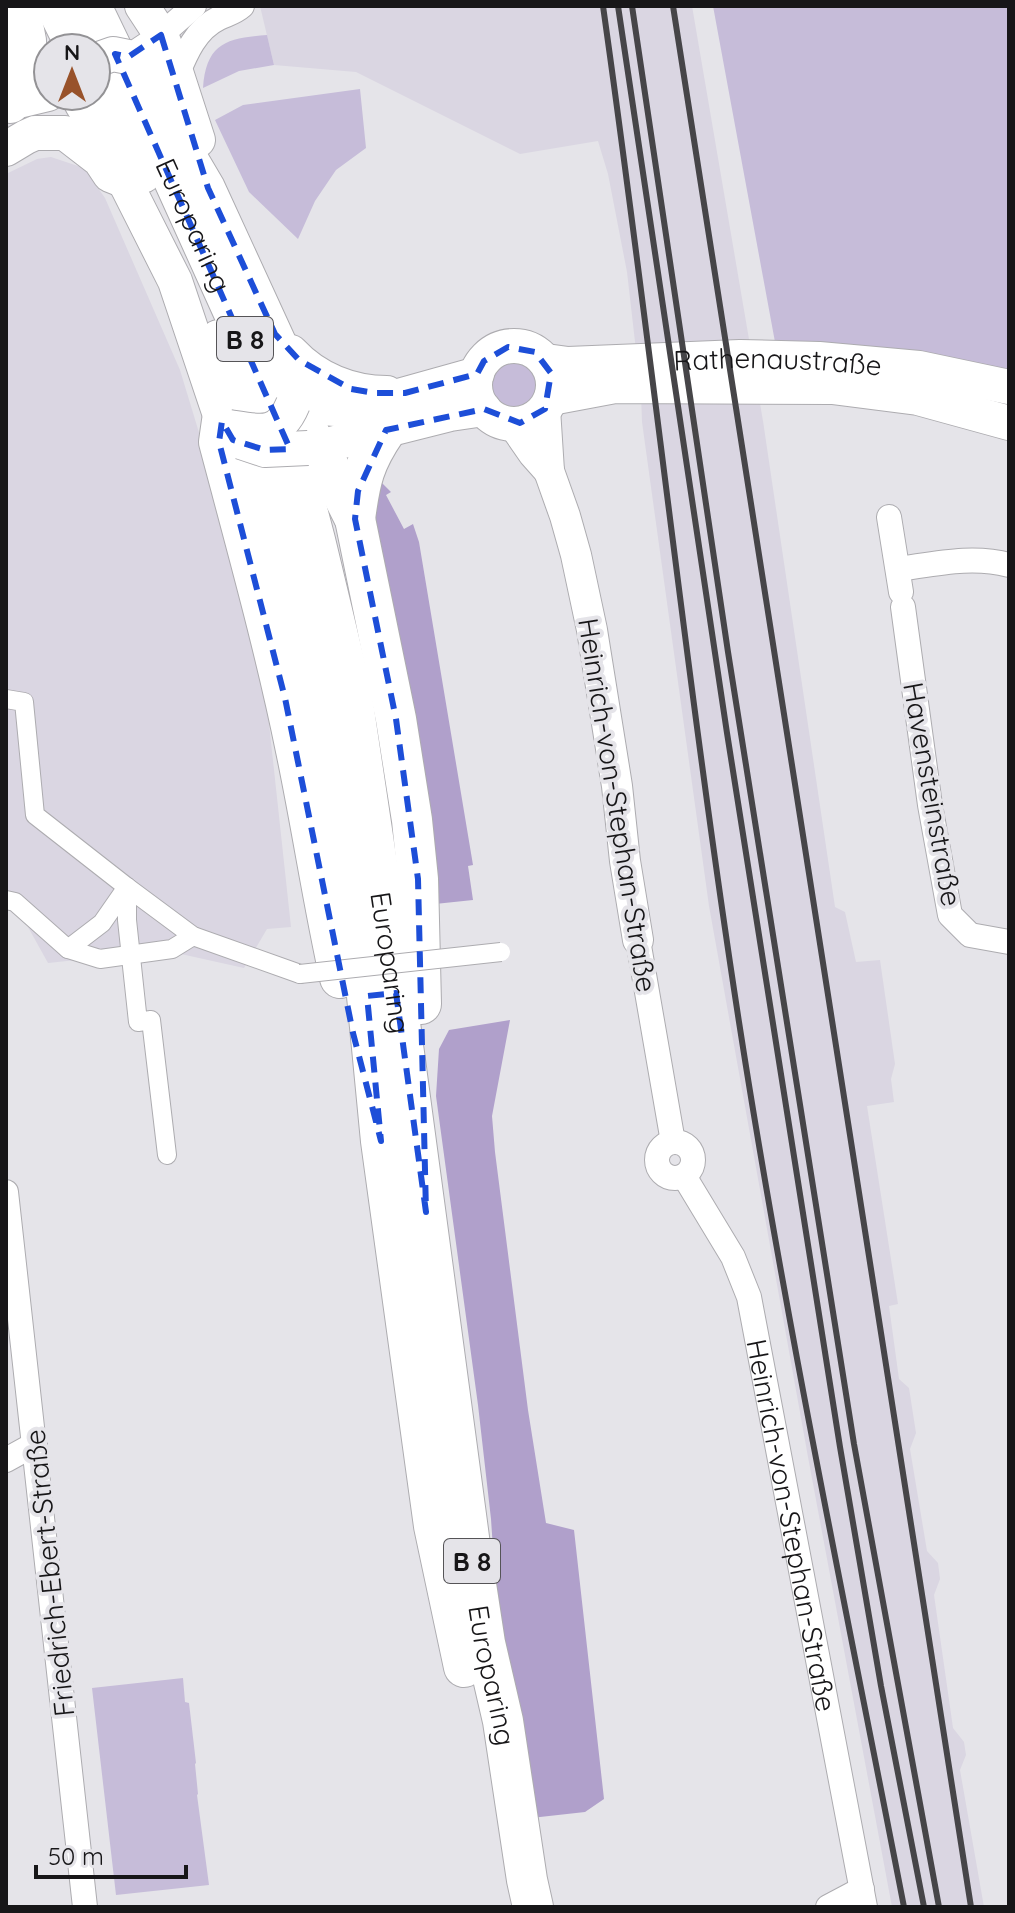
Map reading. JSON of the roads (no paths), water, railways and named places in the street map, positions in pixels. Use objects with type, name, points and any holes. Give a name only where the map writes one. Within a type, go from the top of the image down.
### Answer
[{"type":"highway","name":"Europaring","points":[[91,6],[159,147],[281,426],[300,483],[351,690],[393,971],[470,1545],[533,1907]]},
{"type":"highway","points":[[30,8],[44,32]]},
{"type":"highway","points":[[30,8],[58,32]]},
{"type":"highway","points":[[15,107],[27,59],[30,8]]},
{"type":"highway","name":"Europaring","points":[[111,112],[213,326],[271,495],[320,695],[365,975],[381,1141],[434,1526],[482,1740],[511,1907]]},
{"type":"highway","points":[[228,429],[219,442],[285,698],[325,910],[381,1141]]},
{"type":"highway","points":[[386,430],[363,470],[355,519],[396,719],[412,820],[418,879],[426,1212]]},
{"type":"highway","points":[[314,447],[355,519]]},
{"type":"main road","name":"Europaring","points":[[128,32],[135,62],[143,72],[168,89],[202,152],[208,188],[275,334],[314,447]]},
{"type":"main road","points":[[15,107],[19,125],[29,125],[44,132]]},
{"type":"main road","name":"Europaring","points":[[87,112],[125,168],[124,180],[175,281],[228,429]]},
{"type":"main road","points":[[6,149],[26,137],[44,132],[65,133],[100,160],[110,175],[124,180]]},
{"type":"main road","points":[[275,334],[299,360],[319,375],[351,389],[405,393]]},
{"type":"main road","points":[[228,429],[265,450],[314,447],[450,414],[499,417],[533,419],[548,404],[553,386],[546,361],[535,352],[522,347],[508,347],[494,352],[484,361],[477,374],[478,398],[499,417]]},
{"type":"main road","name":"Rathenaustraße","points":[[546,361],[568,364],[740,357],[819,359],[919,368],[1009,387]]},
{"type":"main road","points":[[228,429],[273,430],[288,418],[296,394],[323,408],[348,410],[477,374]]},
{"type":"main road","name":"Rathenaustraße","points":[[548,404],[615,386],[832,387],[918,398],[1009,423]]},
{"type":"street","points":[[128,32],[194,6]]},
{"type":"street","points":[[168,89],[187,50],[201,30],[242,6]]},
{"type":"street","name":"Heinrich-von-Stephan-Straße","points":[[548,404],[549,471],[576,555],[592,630],[617,786],[625,861],[673,1142],[661,1148],[657,1161],[670,1177],[684,1176],[733,1257],[749,1297],[863,1898],[828,1907]]},
{"type":"street","name":"Heinrich-von-Stephan-Straße","points":[[499,417],[549,471]]},
{"type":"street","name":"Havensteinstraße","points":[[889,517],[930,805],[950,915],[970,935],[1009,942]]},
{"type":"street","points":[[901,589],[965,560],[993,560],[1009,565]]},
{"type":"street","points":[[6,699],[24,702],[35,815],[193,936],[300,974],[501,952]]},
{"type":"street","points":[[68,949],[102,923],[127,887]]},
{"type":"street","points":[[127,887],[127,920],[138,1022],[151,1020],[167,1155]]},
{"type":"street","points":[[6,900],[15,902],[68,949],[100,959],[172,949],[193,936]]},
{"type":"street","points":[[185,959],[193,936]]},
{"type":"street","name":"Friedrich-Ebert-Straße","points":[[6,1192],[85,1907]]},
{"type":"street","points":[[6,1460],[35,1444]]},
{"type":"railway","points":[[603,6],[739,1022],[796,1355],[904,1907]]},
{"type":"railway","points":[[618,6],[727,733],[840,1447],[881,1686],[924,1907]]},
{"type":"railway","points":[[632,6],[728,652],[854,1444],[939,1907]]},
{"type":"railway","points":[[673,6],[971,1907]]}]
